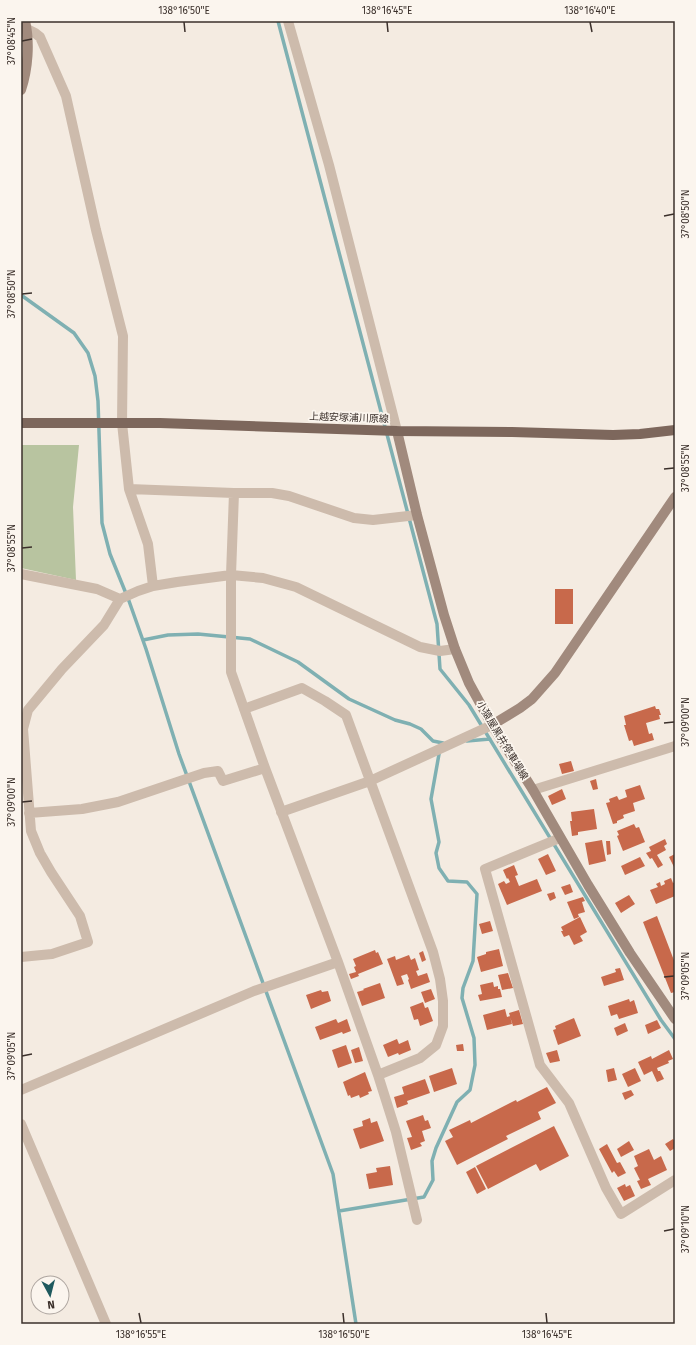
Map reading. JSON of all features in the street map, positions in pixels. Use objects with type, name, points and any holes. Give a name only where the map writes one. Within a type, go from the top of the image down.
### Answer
[{"type":"main road","points":[[21,90],[27,59],[26,25]]},
{"type":"main road","name":"上越安塚浦川原線","points":[[21,423],[168,423],[397,431],[614,435],[675,430]]},
{"type":"main road","name":"小猿屋黒井停車場線","points":[[397,431],[417,515],[444,614],[455,649],[469,683],[492,725],[533,790],[560,838],[630,953],[675,1019]]},
{"type":"main road","points":[[492,725],[532,699],[555,673],[675,497]]},
{"type":"street","points":[[288,21],[329,165],[397,431]]},
{"type":"street","points":[[26,25],[40,37],[66,96],[96,230],[123,336],[122,423],[129,489],[148,544],[153,586]]},
{"type":"street","points":[[129,489],[272,493],[289,496],[354,518],[373,520],[417,515]]},
{"type":"street","points":[[234,493],[231,574],[231,672],[378,1075],[396,1132],[417,1220]]},
{"type":"street","points":[[21,574],[97,590],[120,599]]},
{"type":"street","points":[[21,957],[52,954],[88,942],[80,916],[40,853],[31,831],[23,729],[28,710],[62,669],[104,625],[120,599],[153,586],[231,574],[262,578],[296,587],[420,647],[440,651],[455,649]]},
{"type":"street","points":[[244,709],[302,688],[346,715],[433,952],[440,979],[443,1001],[443,1026],[436,1045],[420,1058],[378,1075]]},
{"type":"street","points":[[281,812],[370,781],[492,725]]},
{"type":"street","points":[[533,790],[675,746]]},
{"type":"street","points":[[29,812],[82,809],[118,802],[204,773],[218,771],[223,781],[265,768]]},
{"type":"street","points":[[560,838],[485,869],[540,1065],[569,1103],[606,1188],[621,1214],[675,1180]]},
{"type":"street","points":[[21,1090],[254,991],[338,962]]},
{"type":"street","points":[[21,1124],[106,1324]]},
{"type":"green space","points":[[21,445],[79,445],[73,507],[76,580],[21,568]]},
{"type":"building","points":[[555,589],[573,589],[573,624],[555,624]]},
{"type":"building","points":[[655,706],[656,709],[659,709],[661,715],[659,715],[660,719],[646,723],[649,734],[652,733],[654,740],[634,746],[632,740],[629,741],[624,725],[626,725],[624,716]]},
{"type":"building","points":[[571,761],[574,771],[562,774],[559,764]]},
{"type":"building","points":[[596,779],[598,789],[593,790],[590,781]]},
{"type":"building","points":[[640,785],[645,799],[633,803],[635,811],[623,815],[624,818],[613,824],[606,803],[610,802],[609,799],[617,796],[619,800],[627,797],[625,790]]},
{"type":"building","points":[[562,789],[566,799],[552,805],[548,796]]},
{"type":"building","points":[[594,809],[597,829],[578,832],[578,835],[572,836],[570,821],[572,821],[571,812]]},
{"type":"building","points":[[634,824],[636,828],[639,827],[645,842],[623,851],[617,836],[619,835],[617,831]]},
{"type":"building","points":[[665,839],[667,844],[664,846],[666,850],[657,855],[663,865],[658,868],[652,858],[650,859],[646,853],[651,851],[649,847]]},
{"type":"building","points":[[602,840],[606,861],[589,865],[585,843]]},
{"type":"building","points":[[606,841],[610,841],[611,854],[607,855]]},
{"type":"building","points":[[548,854],[556,871],[546,875],[538,859]]},
{"type":"building","points":[[675,854],[675,869],[669,857]]},
{"type":"building","points":[[640,857],[645,866],[625,875],[621,866]]},
{"type":"building","points":[[514,865],[518,875],[515,876],[519,886],[537,879],[542,891],[507,905],[498,884],[504,881],[506,884],[510,882],[503,870]]},
{"type":"building","points":[[671,878],[673,883],[675,882],[675,896],[656,904],[650,890],[658,887],[656,884],[660,882],[661,886],[665,884],[664,881]]},
{"type":"building","points":[[570,884],[573,892],[565,895],[561,887]]},
{"type":"building","points":[[554,892],[556,898],[550,901],[547,894]]},
{"type":"building","points":[[629,895],[635,904],[621,913],[615,903]]},
{"type":"building","points":[[583,897],[585,901],[582,902],[585,912],[578,914],[579,917],[574,919],[567,902]]},
{"type":"building","points":[[657,916],[675,963],[675,992],[671,993],[643,922]]},
{"type":"building","points":[[580,917],[587,932],[580,936],[583,941],[574,945],[569,935],[564,937],[561,927]]},
{"type":"building","points":[[490,921],[493,931],[482,934],[479,924]]},
{"type":"building","points":[[499,949],[503,966],[481,972],[477,957],[486,954],[486,952]]},
{"type":"building","points":[[375,950],[376,953],[378,952],[383,964],[358,974],[359,976],[351,979],[349,974],[356,972],[354,967],[356,966],[353,959]]},
{"type":"building","points":[[423,951],[426,960],[422,962],[419,953]]},
{"type":"building","points":[[409,955],[411,960],[415,958],[419,970],[416,971],[418,976],[427,973],[430,982],[411,989],[407,974],[401,976],[404,984],[397,986],[387,959],[395,956],[396,960]]},
{"type":"building","points":[[620,968],[624,980],[604,986],[601,977],[616,972],[615,969]]},
{"type":"building","points":[[508,973],[513,988],[502,990],[498,975]]},
{"type":"building","points":[[493,982],[494,987],[498,986],[498,989],[500,989],[502,997],[480,1001],[478,995],[482,994],[480,985]]},
{"type":"building","points":[[380,983],[385,998],[362,1006],[357,992]]},
{"type":"building","points":[[431,989],[435,999],[425,1003],[421,992]]},
{"type":"building","points":[[321,990],[322,992],[328,991],[331,1001],[311,1009],[306,995]]},
{"type":"building","points":[[629,999],[630,1002],[634,1000],[638,1013],[619,1019],[617,1014],[611,1016],[608,1006]]},
{"type":"building","points":[[423,1002],[425,1008],[428,1007],[433,1021],[420,1026],[418,1019],[414,1020],[410,1007]]},
{"type":"building","points":[[505,1009],[507,1017],[510,1016],[512,1024],[487,1030],[483,1015]]},
{"type":"building","points":[[519,1010],[523,1024],[513,1026],[509,1013]]},
{"type":"building","points":[[574,1018],[581,1036],[558,1045],[553,1030],[556,1029],[555,1026]]},
{"type":"building","points":[[336,1019],[338,1023],[347,1019],[351,1031],[343,1034],[342,1032],[320,1040],[315,1027]]},
{"type":"building","points":[[657,1020],[661,1028],[648,1034],[645,1025]]},
{"type":"building","points":[[625,1023],[628,1031],[617,1036],[614,1028]]},
{"type":"building","points":[[397,1039],[399,1044],[408,1040],[411,1050],[399,1055],[398,1053],[388,1057],[383,1045]]},
{"type":"building","points":[[463,1044],[464,1051],[457,1051],[456,1045]]},
{"type":"building","points":[[346,1045],[352,1063],[338,1068],[332,1050]]},
{"type":"building","points":[[359,1047],[363,1061],[355,1063],[351,1050]]},
{"type":"building","points":[[557,1050],[560,1061],[550,1063],[546,1053]]},
{"type":"building","points":[[669,1050],[673,1059],[668,1061],[669,1063],[657,1068],[664,1079],[657,1082],[652,1071],[644,1075],[638,1062],[651,1056],[652,1059]]},
{"type":"building","points":[[452,1068],[457,1084],[434,1092],[429,1076]]},
{"type":"building","points":[[614,1068],[617,1080],[608,1082],[606,1070]]},
{"type":"building","points":[[635,1068],[641,1081],[628,1087],[622,1074]]},
{"type":"building","points":[[365,1072],[372,1091],[360,1098],[359,1095],[351,1098],[350,1095],[348,1096],[343,1082]]},
{"type":"building","points":[[425,1079],[430,1093],[407,1101],[408,1104],[397,1108],[394,1097],[404,1094],[402,1087]]},
{"type":"building","points":[[547,1087],[556,1103],[538,1112],[541,1119],[506,1136],[508,1139],[457,1165],[445,1141],[453,1137],[449,1130],[470,1120],[471,1123],[516,1100],[517,1102]]},
{"type":"building","points":[[631,1090],[634,1095],[625,1100],[622,1093]]},
{"type":"building","points":[[423,1115],[425,1121],[428,1120],[431,1128],[422,1131],[425,1141],[420,1143],[422,1146],[411,1150],[407,1138],[412,1137],[406,1121]]},
{"type":"building","points":[[370,1118],[371,1123],[377,1121],[384,1141],[360,1149],[353,1129],[363,1126],[362,1121]]},
{"type":"building","points":[[554,1126],[569,1156],[540,1171],[536,1164],[488,1189],[476,1166]]},
{"type":"building","points":[[673,1139],[675,1142],[675,1148],[670,1151],[665,1144]]},
{"type":"building","points":[[629,1141],[634,1150],[621,1157],[617,1149]]},
{"type":"building","points":[[607,1144],[617,1163],[620,1162],[626,1173],[618,1177],[614,1171],[612,1173],[599,1149]]},
{"type":"building","points":[[649,1149],[654,1160],[661,1156],[667,1170],[648,1179],[651,1185],[641,1189],[637,1181],[640,1180],[634,1168],[638,1166],[634,1156]]},
{"type":"building","points":[[390,1166],[393,1185],[369,1189],[366,1174],[377,1172],[376,1168]]},
{"type":"building","points":[[475,1167],[486,1189],[477,1194],[466,1172]]},
{"type":"building","points":[[625,1184],[626,1187],[630,1185],[635,1196],[624,1201],[617,1188]]},
{"type":"waterway","points":[[278,21],[437,624],[440,669],[469,705],[661,1020],[675,1039]]},
{"type":"waterway","points":[[21,295],[74,333],[88,353],[95,376],[98,401],[102,523],[110,554],[146,649],[179,754],[333,1174],[356,1324]]},
{"type":"waterway","points":[[143,640],[168,635],[198,634],[250,639],[298,662],[349,699],[395,720],[421,729],[433,741],[443,743]]},
{"type":"waterway","points":[[467,741],[490,739]]},
{"type":"waterway","points":[[339,1211],[424,1197],[433,1180],[432,1161],[436,1148],[457,1102],[470,1090],[475,1065],[474,1038],[462,998],[463,988],[473,961],[477,894],[467,882],[448,881],[439,868],[436,853],[439,842],[431,799],[441,743]]}]
